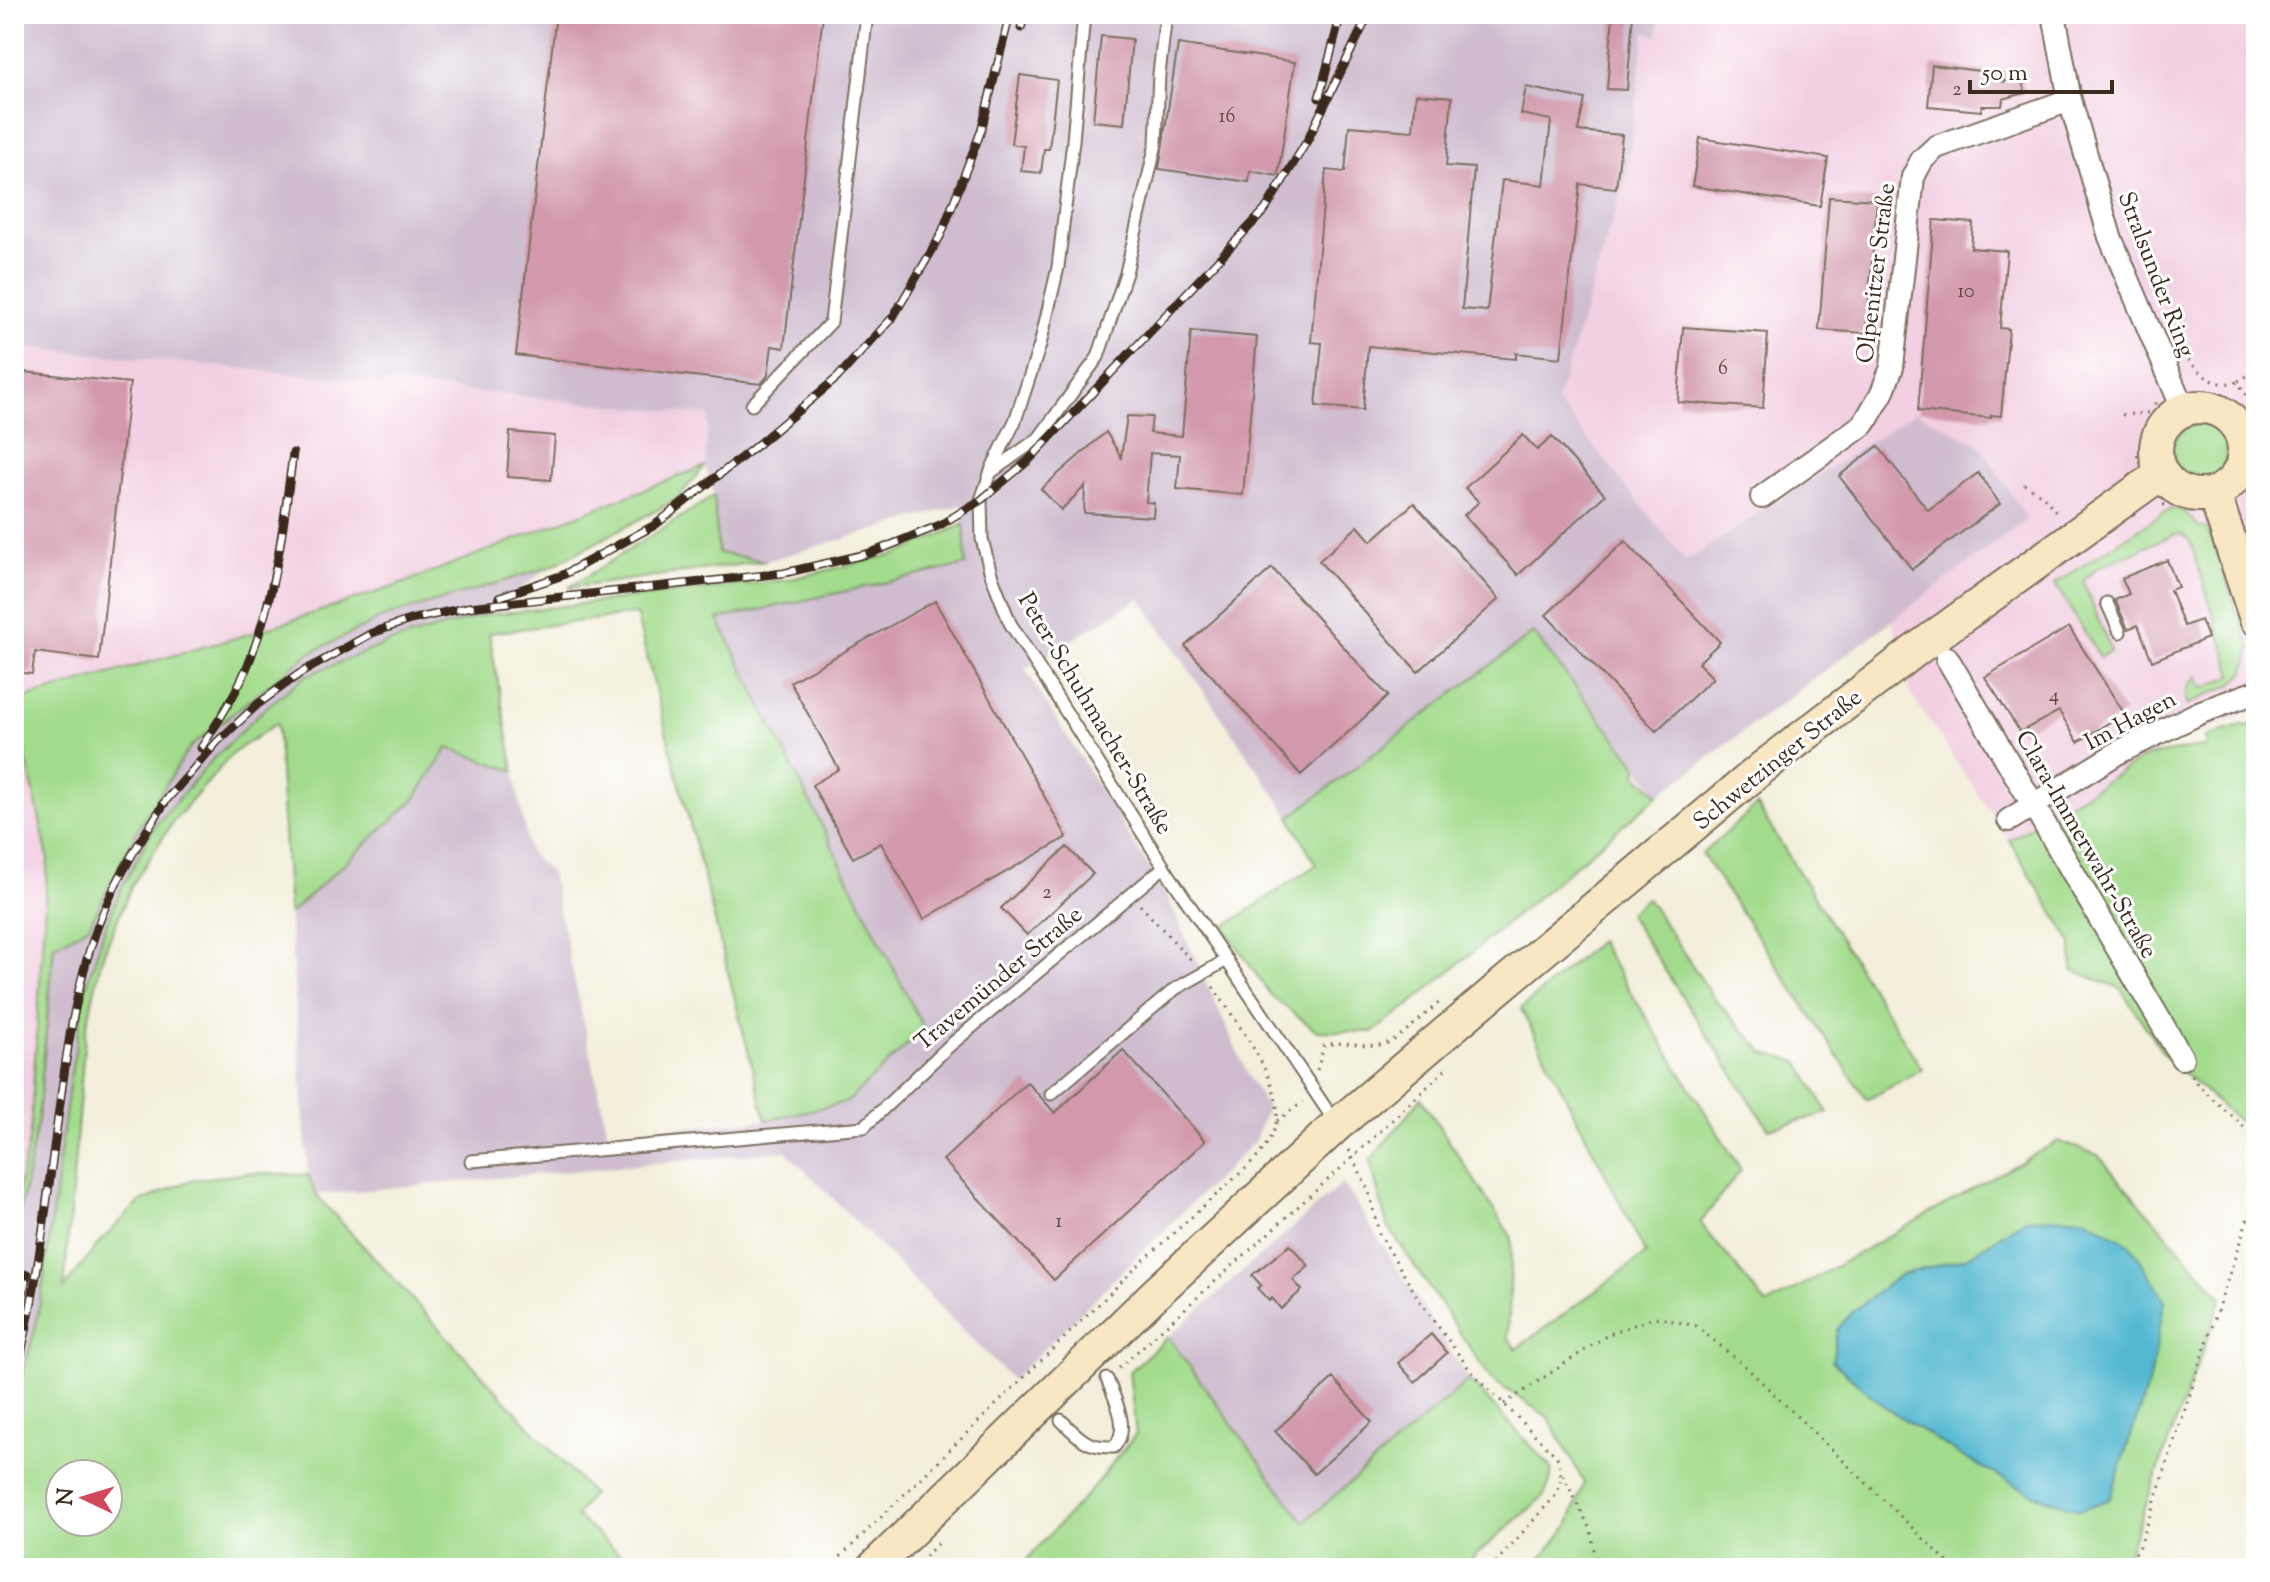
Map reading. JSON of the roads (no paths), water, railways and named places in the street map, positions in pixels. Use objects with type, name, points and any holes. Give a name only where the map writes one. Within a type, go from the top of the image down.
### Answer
[{"type":"main road","points":[[2212,409],[2227,417],[2250,418],[2243,463],[2229,484],[2214,493],[2189,493],[2174,486],[2162,473],[2157,457],[2158,440],[2169,411],[2212,409]]},
{"type":"main road","name":"Schwetzinger Straße","points":[[873,1568],[1155,1294],[1337,1125],[1762,768],[1917,649],[2162,473]]},
{"type":"main road","points":[[2214,493],[2256,619]]},
{"type":"street","name":"Stralsunder Ring","points":[[2054,14],[2070,100],[2110,237],[2169,411]]},
{"type":"street","name":"Olpenitzer Straße","points":[[1762,497],[1864,424],[1882,393],[1892,367],[1913,177],[1922,160],[1936,147],[2070,100]]},
{"type":"street","name":"Clara-Immerwahr-Straße","points":[[1947,658],[2182,1058]]},
{"type":"street","name":"Im Hagen","points":[[2009,820],[2119,752],[2201,712],[2256,692]]},
{"type":"lane","points":[[752,405],[831,322],[867,14]]},
{"type":"lane","name":"Peter-Schuhmacher-Straße","points":[[1084,14],[1058,267],[1040,345],[1015,421],[990,473],[981,500],[982,539],[991,574],[1010,623],[1164,867],[1337,1125]]},
{"type":"lane","points":[[990,473],[1039,438],[1098,357],[1126,273],[1156,144],[1166,14]]},
{"type":"lane","points":[[2107,603],[2120,632]]},
{"type":"lane","name":"Travemünder Straße","points":[[471,1161],[864,1127],[948,1047],[1164,867]]},
{"type":"lane","points":[[1051,1094],[1175,989],[1227,960]]},
{"type":"lane","points":[[1061,1420],[1095,1448],[1114,1447],[1120,1440],[1122,1428],[1107,1379]]},
{"type":"water","points":[[2084,1217],[2131,1245],[2165,1300],[2151,1375],[2110,1499],[2079,1510],[2036,1495],[1968,1460],[1885,1407],[1832,1361],[1837,1330],[1852,1312],[1900,1275],[1966,1258],[2026,1219]]},
{"type":"railway","points":[[499,597],[563,575],[655,525],[837,378],[893,317],[941,235],[981,131],[1010,14]]},
{"type":"railway","points":[[1021,28],[1025,14]]},
{"type":"railway","points":[[1319,98],[1341,14]]},
{"type":"railway","points":[[163,804],[217,742],[258,704],[299,674],[372,633],[410,620],[469,607],[784,573],[871,553],[940,525],[981,500],[1029,460],[1265,210],[1307,141],[1369,14]]},
{"type":"railway","points":[[201,748],[241,681],[260,632],[278,556],[293,453]]},
{"type":"railway","points":[[14,1383],[34,1287],[68,1050],[82,976],[112,892],[170,795]]},
{"type":"railway","points":[[14,1332],[27,1274]]}]
